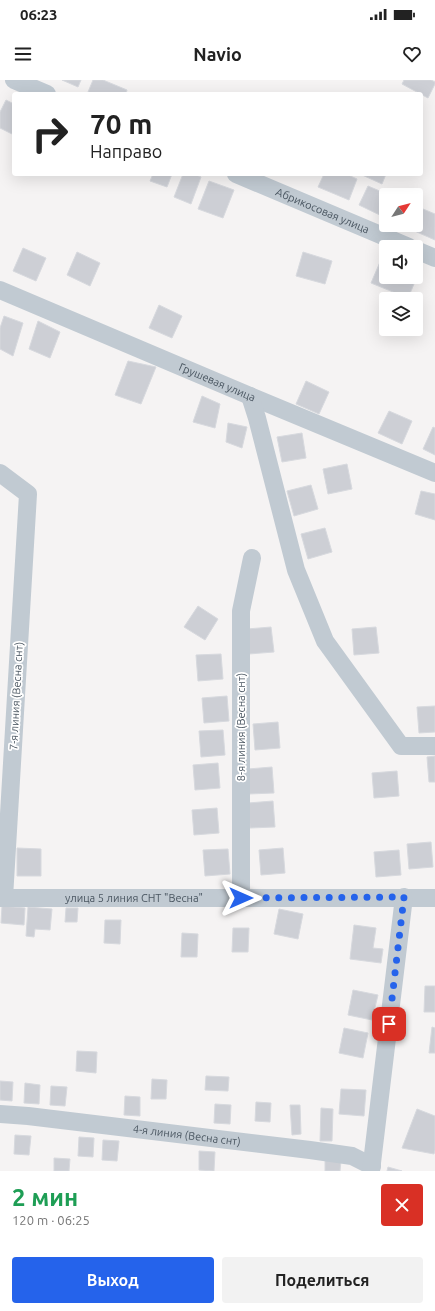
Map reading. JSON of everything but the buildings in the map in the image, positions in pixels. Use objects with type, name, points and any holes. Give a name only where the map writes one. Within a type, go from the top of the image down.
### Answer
[{"type":"street","points":[[14,80],[42,92]]},
{"type":"street","name":"Абрикосовая улица","points":[[241,176],[392,240]]},
{"type":"street","points":[[423,253],[435,258]]},
{"type":"street","name":"Грушевая улица","points":[[0,290],[435,473]]},
{"type":"street","points":[[250,396],[296,570],[325,641],[401,746],[435,746]]},
{"type":"street","name":"7-я линия (Весна снт)","points":[[0,473],[28,494],[2,898]]},
{"type":"street","name":"8-я линия (Весна снт)","points":[[241,898],[241,611],[252,558]]},
{"type":"street","points":[[372,1168],[404,897]]},
{"type":"street","name":"улица 5 линия СНТ \"Весна\"","points":[[2,898],[435,898]]},
{"type":"street","name":"4-я линия (Весна снт)","points":[[0,1114],[75,1121],[352,1156],[372,1168]]},
{"type":"route","points":[[241,898],[404,897],[389,1024]]}]
